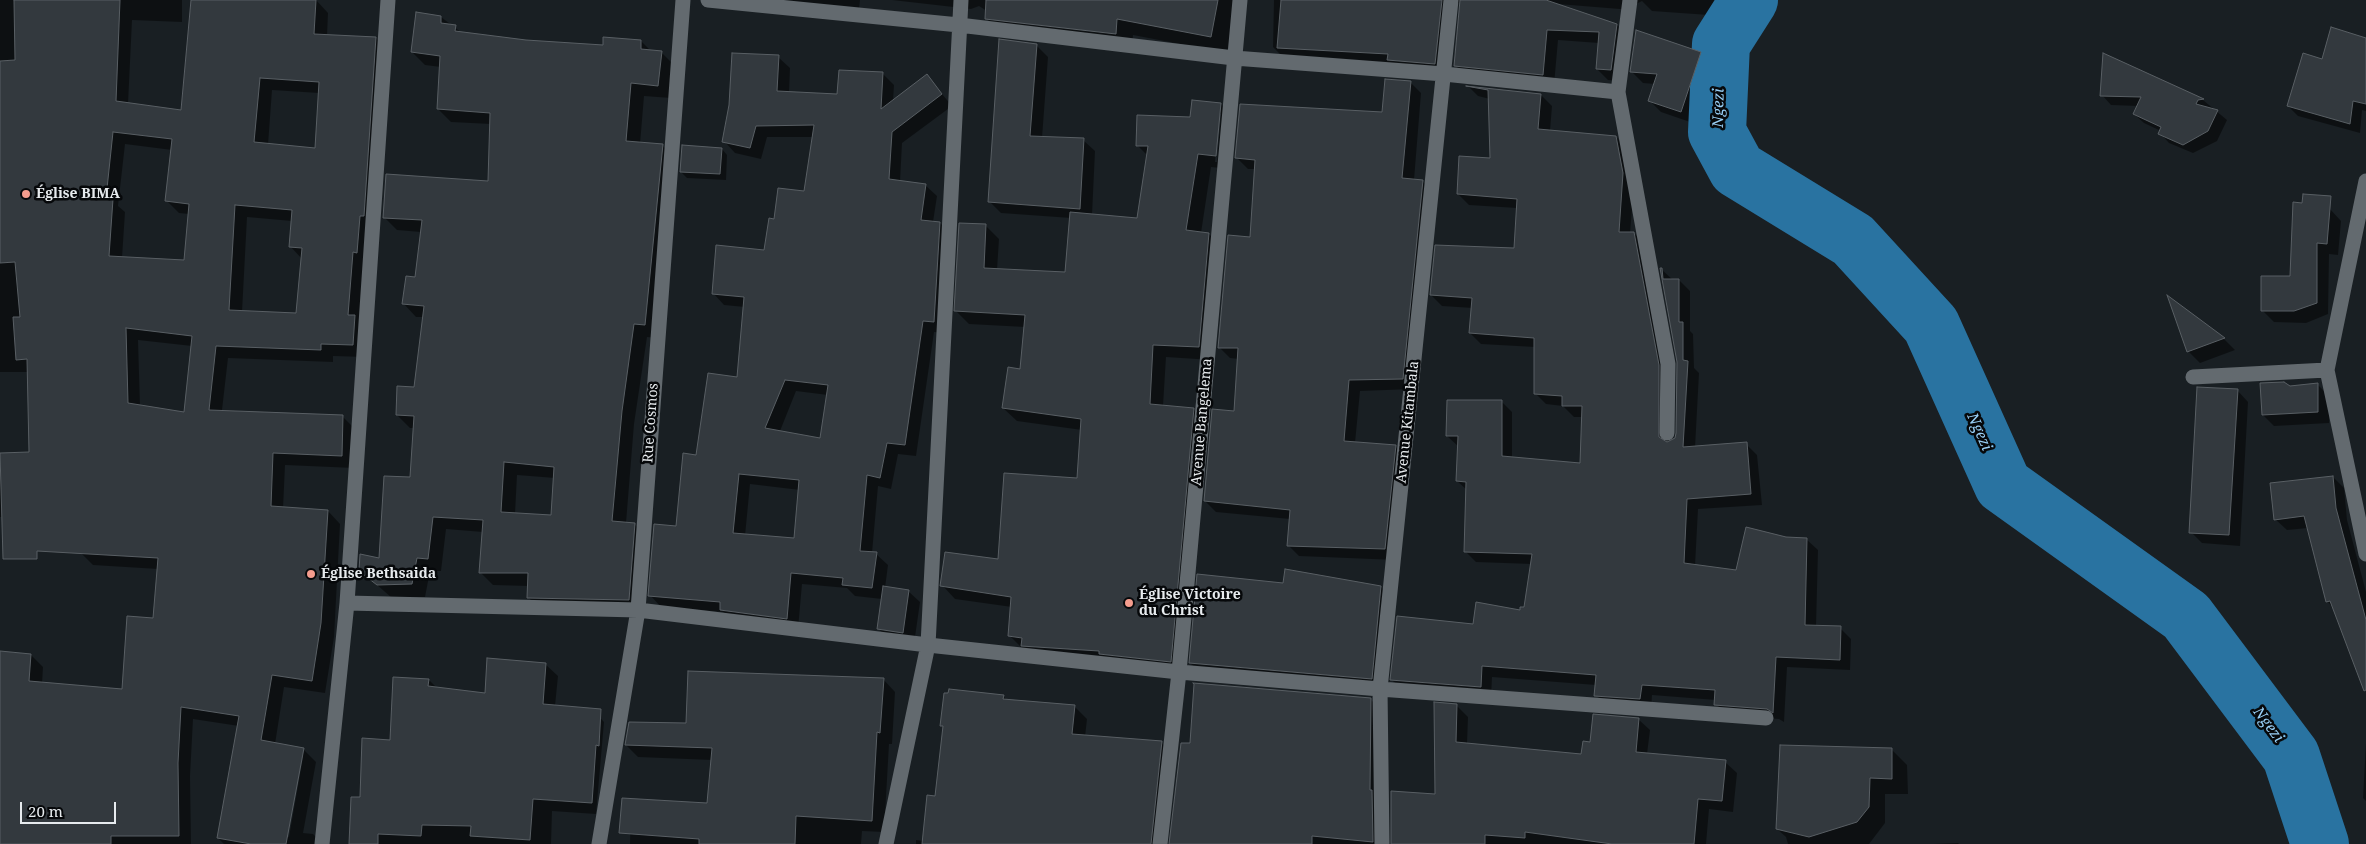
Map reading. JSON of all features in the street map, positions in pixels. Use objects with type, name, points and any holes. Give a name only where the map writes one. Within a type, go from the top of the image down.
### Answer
[{"type":"street","points":[[322,844],[347,603],[388,0]]},
{"type":"street","name":"Rue Cosmos","points":[[600,844],[638,610],[683,0]]},
{"type":"street","points":[[708,0],[959,25],[1234,58],[1444,74],[1618,92]]},
{"type":"street","points":[[886,844],[928,646],[961,0]]},
{"type":"street","name":"Avenue Bangelema","points":[[1160,844],[1179,672],[1240,0]]},
{"type":"street","name":"Avenue Kitambala","points":[[1382,844],[1380,689],[1444,74],[1450,0]]},
{"type":"street","points":[[1630,0],[1618,92],[1668,364],[1667,433]]},
{"type":"street","points":[[2366,181],[2327,370],[2366,554]]},
{"type":"street","points":[[2193,377],[2327,370]]},
{"type":"street","points":[[347,603],[638,610],[928,646],[1179,672],[1766,718]]},
{"type":"building","points":[[14,0],[120,0],[116,101],[181,110],[191,0],[316,0],[314,34],[376,37],[364,216],[360,216],[357,253],[353,252],[348,315],[355,315],[353,345],[321,344],[321,350],[216,346],[209,410],[343,415],[342,456],[273,453],[271,506],[328,510],[321,623],[312,681],[272,675],[261,740],[304,748],[286,844],[251,844],[217,838],[239,716],[181,707],[178,763],[179,836],[111,836],[111,844],[0,844],[0,651],[31,654],[29,681],[122,689],[127,616],[153,618],[158,558],[37,551],[37,559],[3,559],[0,453],[29,452],[27,359],[16,360],[13,317],[20,317],[15,262],[0,263],[0,61],[15,60]],"holes":[[[260,78],[319,82],[315,148],[254,142]],[[113,132],[172,139],[165,201],[189,204],[184,260],[109,256],[113,199],[106,198]],[[235,205],[292,210],[289,247],[302,248],[296,313],[229,310]],[[126,328],[192,336],[184,412],[128,403]]]},
{"type":"building","points":[[986,0],[1218,0],[1211,37],[1117,19],[1116,34],[985,19]]},
{"type":"building","points":[[1281,0],[1442,0],[1435,64],[1387,60],[1388,54],[1277,48]]},
{"type":"building","points":[[1460,0],[1546,0],[1617,24],[1611,70],[1596,69],[1599,32],[1547,30],[1543,75],[1454,66]]},
{"type":"building","points":[[416,12],[441,16],[441,23],[456,25],[455,31],[526,40],[603,45],[603,37],[641,40],[641,49],[662,51],[658,86],[631,83],[626,141],[663,144],[645,325],[634,324],[622,411],[612,521],[635,523],[629,600],[527,598],[528,573],[479,573],[483,520],[433,517],[428,559],[417,558],[412,584],[377,585],[359,571],[360,554],[379,558],[384,476],[410,477],[414,416],[396,415],[397,386],[414,387],[424,306],[402,304],[406,276],[415,277],[422,220],[383,218],[386,174],[488,181],[490,113],[437,109],[440,56],[411,52]],"holes":[[[504,462],[554,467],[551,515],[501,512]]]},
{"type":"building","points":[[2331,27],[2366,38],[2366,104],[2353,101],[2350,124],[2287,106],[2303,53],[2322,59]]},
{"type":"building","points":[[1636,30],[1701,52],[1681,112],[1648,101],[1657,74],[1630,72]]},
{"type":"building","points":[[999,39],[1037,44],[1030,136],[1084,138],[1080,209],[988,202]]},
{"type":"building","points":[[732,53],[779,55],[777,91],[837,94],[839,70],[883,72],[881,109],[927,74],[942,94],[892,132],[889,179],[926,184],[921,220],[940,222],[934,322],[923,321],[905,445],[887,443],[880,478],[867,475],[860,551],[877,552],[872,588],[842,585],[843,578],[791,573],[787,619],[720,610],[720,602],[648,596],[654,524],[676,526],[683,453],[696,455],[708,373],[737,377],[744,297],[712,294],[716,245],[764,250],[769,218],[774,219],[778,188],[804,191],[814,125],[756,126],[750,148],[722,142],[729,105]],"holes":[[[785,380],[828,385],[820,438],[765,428]],[[739,474],[799,480],[794,538],[733,533]]]},
{"type":"building","points":[[2103,53],[2204,99],[2198,100],[2196,104],[2218,110],[2208,131],[2183,145],[2158,134],[2161,127],[2133,114],[2141,97],[2100,96]]},
{"type":"building","points":[[1385,79],[1411,81],[1402,178],[1423,180],[1403,379],[1349,380],[1344,441],[1396,445],[1385,549],[1287,546],[1290,510],[1204,501],[1212,409],[1234,411],[1238,348],[1218,348],[1228,235],[1250,237],[1255,160],[1235,158],[1240,104],[1382,112]]},
{"type":"building","points":[[1466,86],[1541,94],[1538,129],[1616,136],[1623,173],[1619,232],[1634,232],[1659,365],[1659,437],[1667,442],[1675,438],[1676,433],[1677,362],[1660,268],[1662,268],[1663,279],[1679,279],[1679,322],[1683,322],[1683,360],[1688,361],[1683,447],[1747,442],[1751,494],[1687,499],[1684,563],[1736,570],[1746,527],[1786,537],[1807,538],[1805,625],[1841,626],[1840,660],[1776,657],[1773,713],[1767,709],[1714,705],[1715,690],[1642,685],[1640,699],[1594,696],[1596,675],[1482,666],[1481,687],[1390,680],[1397,616],[1473,624],[1476,602],[1520,610],[1520,607],[1524,607],[1532,554],[1464,552],[1466,482],[1456,481],[1458,436],[1446,436],[1447,400],[1502,400],[1502,456],[1580,463],[1582,406],[1562,406],[1562,396],[1534,394],[1534,338],[1469,333],[1472,298],[1430,295],[1435,245],[1514,248],[1517,199],[1457,194],[1459,156],[1490,158],[1488,90]]},
{"type":"building","points":[[1192,100],[1221,103],[1216,156],[1198,154],[1186,230],[1209,233],[1199,347],[1153,345],[1150,404],[1194,408],[1171,662],[1099,654],[1099,651],[1021,646],[1022,638],[1008,636],[1011,597],[940,586],[945,552],[998,559],[1004,473],[1077,478],[1081,419],[1002,408],[1008,367],[1020,369],[1025,315],[954,311],[959,223],[986,224],[984,268],[1065,272],[1070,212],[1137,218],[1148,146],[1136,146],[1137,115],[1190,117]]},
{"type":"building","points":[[682,145],[722,148],[720,174],[680,172]]},
{"type":"building","points":[[2303,194],[2331,196],[2327,244],[2317,243],[2317,303],[2294,311],[2261,311],[2261,276],[2290,276],[2293,202],[2302,203]]},
{"type":"building","points":[[2167,295],[2225,338],[2187,352]]},
{"type":"building","points":[[2284,382],[2290,386],[2318,383],[2318,412],[2262,415],[2260,383]]},
{"type":"building","points":[[2197,387],[2238,389],[2229,535],[2189,533]]},
{"type":"building","points":[[2333,476],[2336,508],[2366,620],[2366,690],[2364,691],[2330,601],[2326,602],[2304,516],[2274,520],[2270,483]]},
{"type":"building","points":[[1285,569],[1381,586],[1372,679],[1189,663],[1197,574],[1283,583]]},
{"type":"building","points":[[883,586],[909,590],[903,633],[877,629]]},
{"type":"building","points":[[487,658],[546,663],[543,704],[601,709],[599,746],[596,745],[592,803],[533,799],[530,840],[470,836],[471,826],[422,825],[421,836],[378,834],[378,844],[349,844],[351,797],[360,797],[362,738],[390,740],[393,677],[429,679],[428,686],[485,693]]},
{"type":"building","points":[[688,671],[884,678],[880,733],[877,732],[872,821],[796,816],[795,844],[699,844],[699,839],[619,833],[622,798],[707,803],[712,748],[625,745],[629,722],[686,723]]},
{"type":"building","points":[[1193,683],[1371,698],[1370,790],[1372,790],[1373,842],[1312,836],[1312,844],[1169,844],[1181,743],[1190,743]]},
{"type":"building","points":[[949,689],[1004,695],[1003,699],[1075,705],[1072,734],[1162,741],[1151,844],[922,844],[927,795],[935,796],[943,726],[940,726],[944,693],[948,693]]},
{"type":"building","points":[[1434,702],[1457,704],[1456,742],[1581,754],[1583,741],[1590,742],[1593,714],[1639,718],[1636,752],[1726,760],[1722,801],[1698,799],[1694,844],[1612,844],[1525,832],[1525,838],[1485,835],[1485,844],[1391,844],[1391,791],[1435,794]]},
{"type":"building","points":[[1780,745],[1892,748],[1892,779],[1870,778],[1869,807],[1857,822],[1809,837],[1776,829]]},
{"type":"waterway","name":"Ngezi","points":[[1749,0],[1721,44],[1717,132],[1737,169],[1853,240],[1931,325],[2003,485],[2186,616],[2291,756],[2320,844]]},
{"type":"place","name":"Église BIMA","points":[[26,194]]},
{"type":"place","name":"Église Bethsaida","points":[[311,574]]},
{"type":"place","name":"Église Victoire du Christ","points":[[1129,603]]}]
